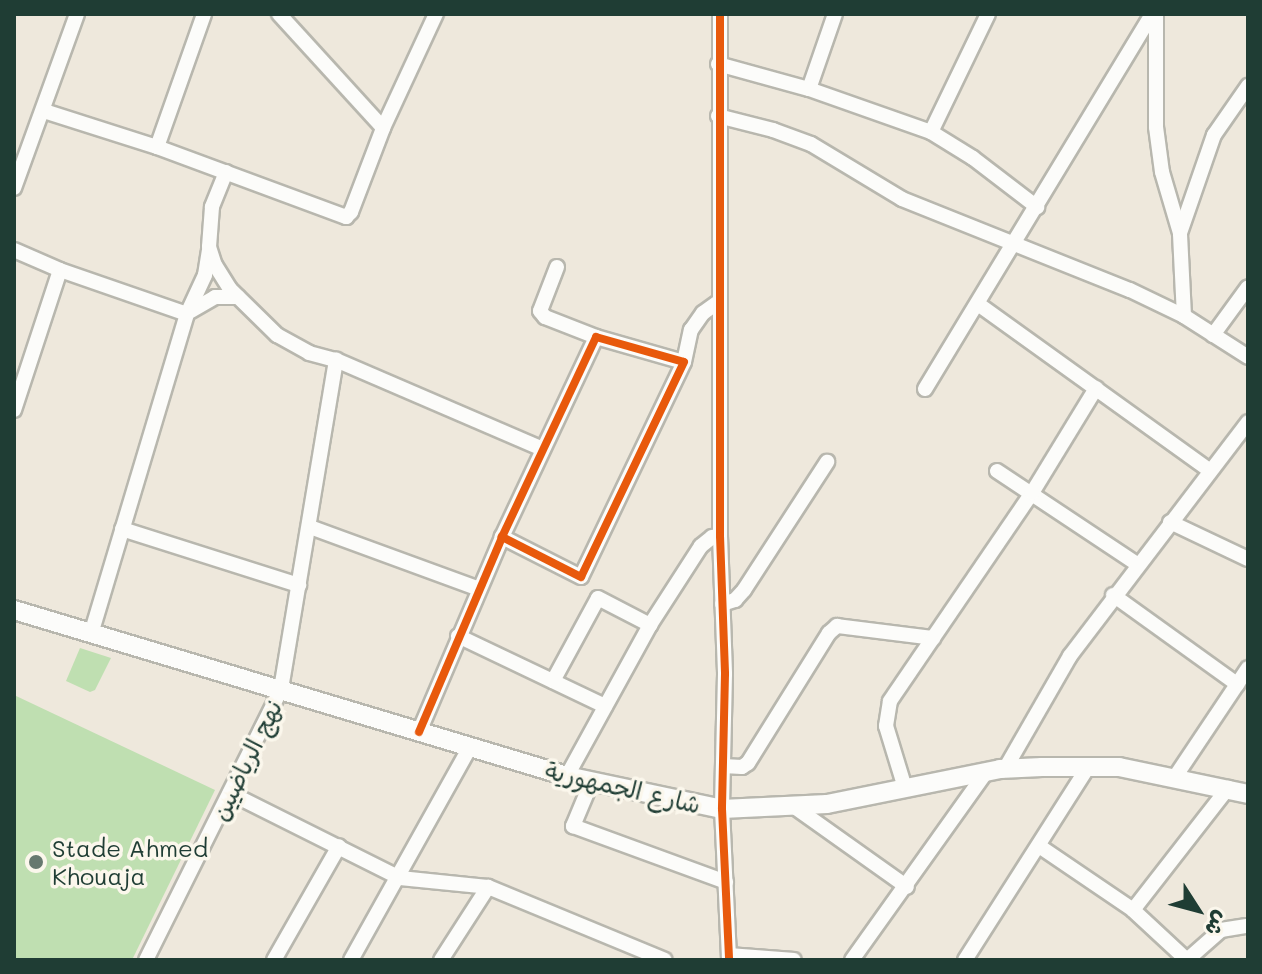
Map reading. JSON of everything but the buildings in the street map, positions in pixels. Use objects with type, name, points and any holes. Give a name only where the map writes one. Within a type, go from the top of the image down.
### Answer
[{"type":"main road","name":"شارع الجمهورية","points":[[14,610],[591,783],[722,809],[796,808],[996,770],[1089,765],[1175,777],[1248,794]]},
{"type":"street","points":[[14,188],[77,14]]},
{"type":"street","points":[[157,147],[204,14]]},
{"type":"street","points":[[279,14],[383,128]]},
{"type":"street","points":[[44,111],[157,147],[346,217],[351,212],[383,128],[436,14]]},
{"type":"street","points":[[720,14],[718,302],[722,809],[729,957],[794,960]]},
{"type":"street","points":[[809,89],[835,14]]},
{"type":"street","points":[[931,132],[988,14]]},
{"type":"street","points":[[925,389],[1154,14]]},
{"type":"street","points":[[1154,14],[1156,127],[1162,172],[1180,233],[1184,316]]},
{"type":"street","points":[[718,64],[809,89],[931,132],[973,158],[1037,207]]},
{"type":"street","points":[[1180,233],[1214,135],[1248,86]]},
{"type":"street","points":[[718,116],[811,144],[902,199],[1013,246],[1130,290],[1184,316],[1248,357]]},
{"type":"street","points":[[91,634],[187,314],[205,275],[212,207],[226,172]]},
{"type":"street","points":[[209,247],[222,278],[238,297],[291,344],[336,360],[543,449]]},
{"type":"street","points":[[14,250],[60,270],[187,314]]},
{"type":"street","points":[[557,267],[540,311],[545,317],[596,337],[684,362]]},
{"type":"street","points":[[14,410],[60,270]]},
{"type":"street","points":[[1213,335],[1248,287]]},
{"type":"street","points":[[187,314],[215,297],[238,297]]},
{"type":"street","points":[[581,577],[684,362],[691,330],[703,313],[718,302]]},
{"type":"street","points":[[978,304],[1210,471]]},
{"type":"street","points":[[419,732],[502,537],[596,337]]},
{"type":"street","name":"نهج الرياضيين","points":[[146,960],[281,689],[336,360]]},
{"type":"street","points":[[905,788],[886,726],[886,713],[1032,493],[1096,388]]},
{"type":"street","points":[[852,960],[996,770],[1113,595],[1248,422]]},
{"type":"street","points":[[722,604],[735,600],[744,590],[827,462]]},
{"type":"street","points":[[997,471],[1137,564]]},
{"type":"street","points":[[1170,522],[1248,559]]},
{"type":"street","points":[[310,527],[479,589]]},
{"type":"street","points":[[122,529],[299,585]]},
{"type":"street","points":[[567,776],[650,625],[701,546],[712,537],[720,536]]},
{"type":"street","points":[[502,537],[595,587],[598,598],[553,681]]},
{"type":"street","points":[[1113,595],[1237,684]]},
{"type":"street","points":[[598,598],[650,625]]},
{"type":"street","points":[[723,766],[742,767],[748,763],[829,633],[837,626],[933,638]]},
{"type":"street","points":[[458,636],[605,706]]},
{"type":"street","points":[[1175,777],[1248,668]]},
{"type":"street","points":[[351,960],[400,878],[470,747]]},
{"type":"street","points":[[965,960],[1089,765]]},
{"type":"street","points":[[591,783],[573,826],[726,882]]},
{"type":"street","points":[[1133,910],[1228,788]]},
{"type":"street","points":[[230,793],[400,878],[488,887],[665,960]]},
{"type":"street","points":[[796,808],[907,887]]},
{"type":"street","points":[[274,960],[339,846]]},
{"type":"street","points":[[1039,846],[1133,910],[1187,960],[1221,930],[1248,926]]},
{"type":"street","points":[[441,960],[488,887]]},
{"type":"green space","points":[[80,648],[111,658],[95,690],[90,692],[66,681]]},
{"type":"green space","points":[[14,695],[215,790],[132,960],[14,960]]},
{"type":"cycle path","points":[[720,14],[720,536],[725,674],[722,809],[729,960]]},
{"type":"cycle path","points":[[419,732],[502,537],[596,337],[684,362],[581,577],[502,537]]},
{"type":"place","name":"Stade Ahmed Khouaja","points":[[36,862]]}]
